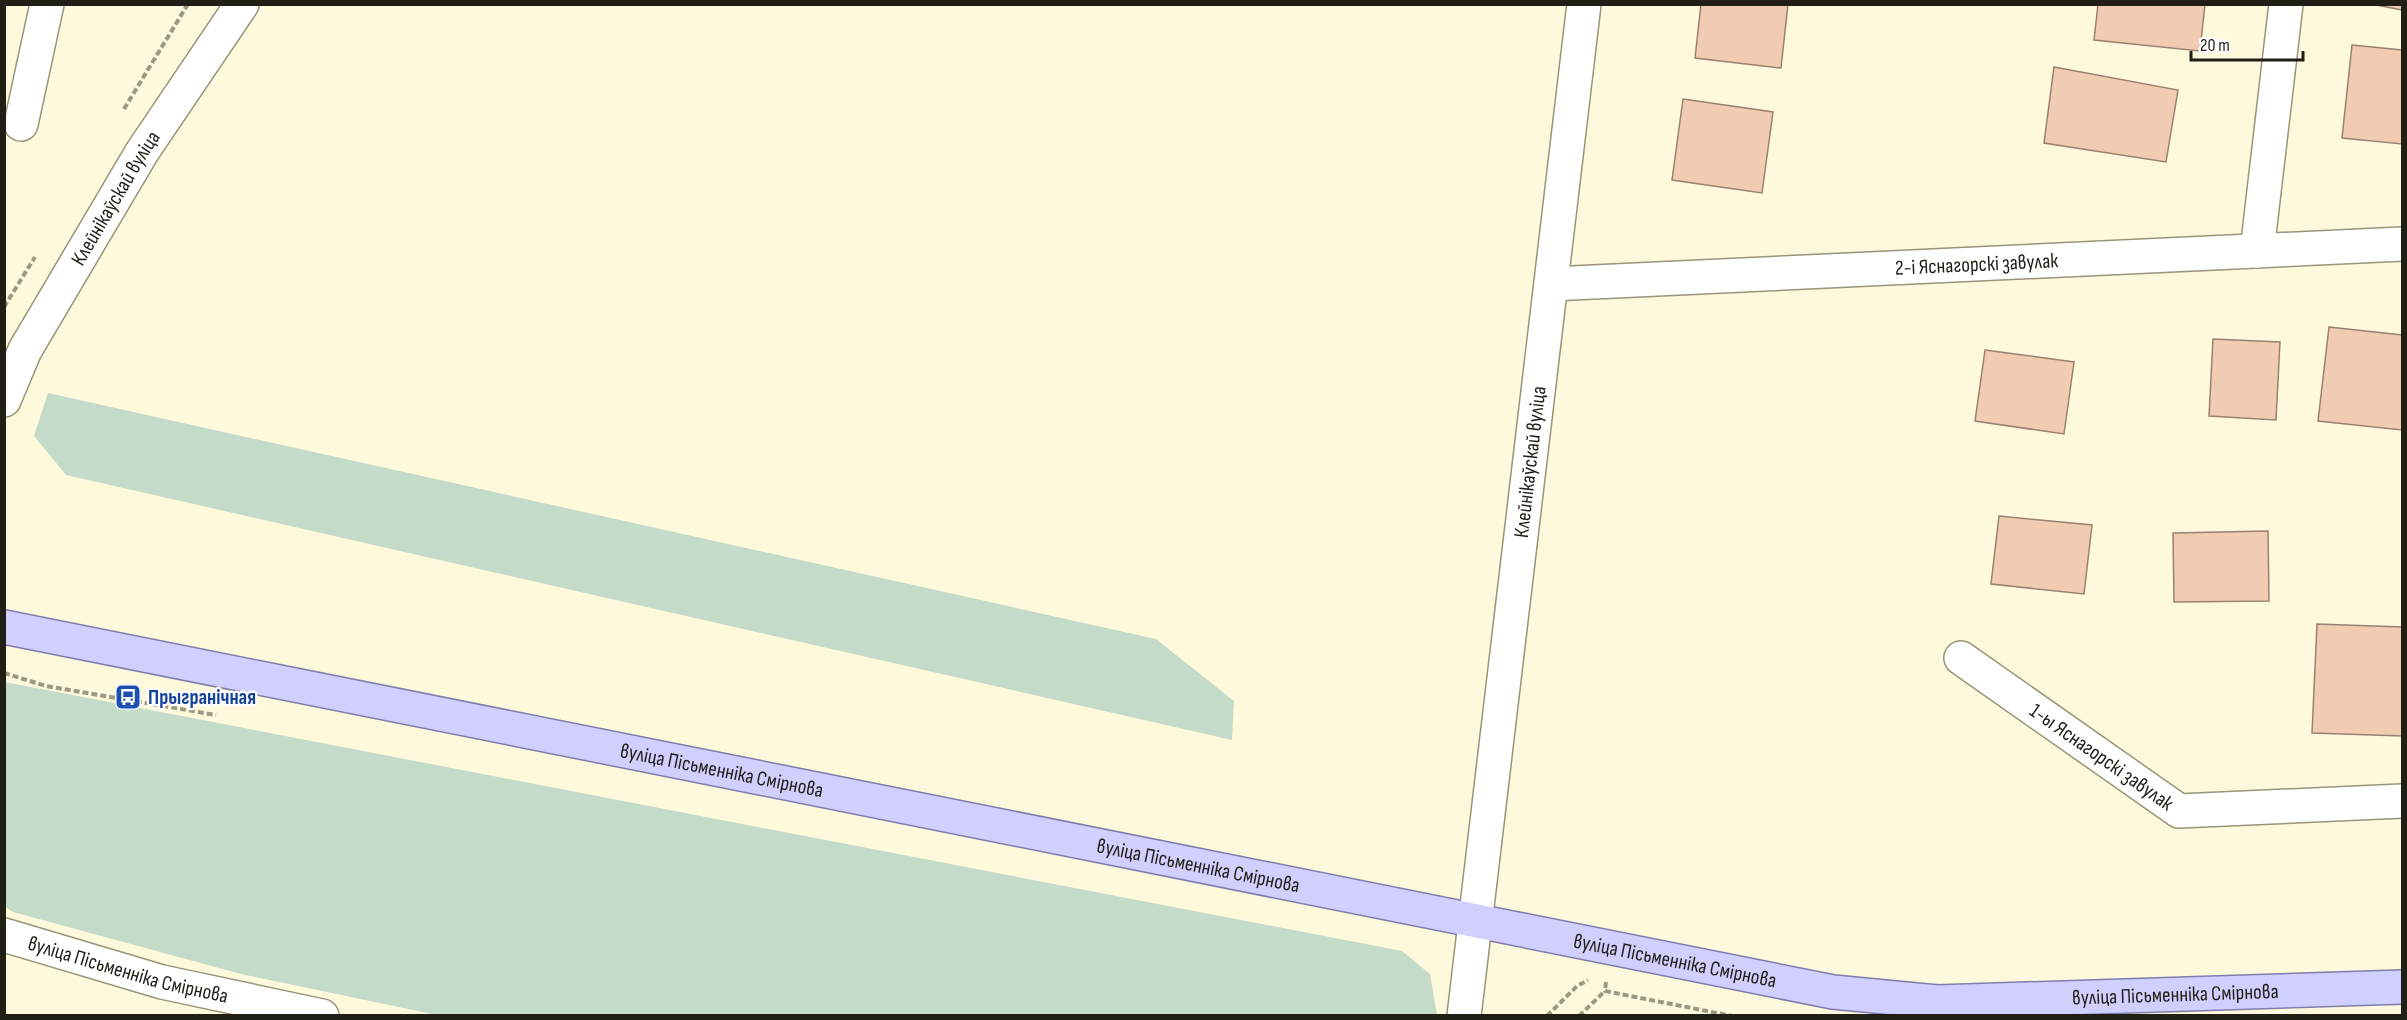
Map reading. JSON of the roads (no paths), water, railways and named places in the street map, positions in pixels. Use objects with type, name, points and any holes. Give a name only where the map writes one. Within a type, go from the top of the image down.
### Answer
[{"type":"main road","name":"вуліца Пісьменніка Смірнова","points":[[4,627],[1833,992],[1937,1002],[2403,987]]},
{"type":"street","points":[[21,123],[46,4]]},
{"type":"street","name":"Клейнікаўскай вуліца","points":[[4,400],[25,350],[142,152],[242,4]]},
{"type":"street","name":"Клейнікаўскай вуліца","points":[[1464,1016],[1584,4]]},
{"type":"street","points":[[2257,251],[2286,4]]},
{"type":"street","name":"2-і Яснагорскі завулак","points":[[1551,284],[2403,244]]},
{"type":"street","name":"1-ы Яснагорскі завулак","points":[[1961,658],[2179,811],[2403,801]]},
{"type":"street","name":"вуліца Пісьменніка Смірнова","points":[[4,935],[162,982],[322,1016]]},
{"type":"place","name":"Прыгранічная","points":[[128,697]]}]
